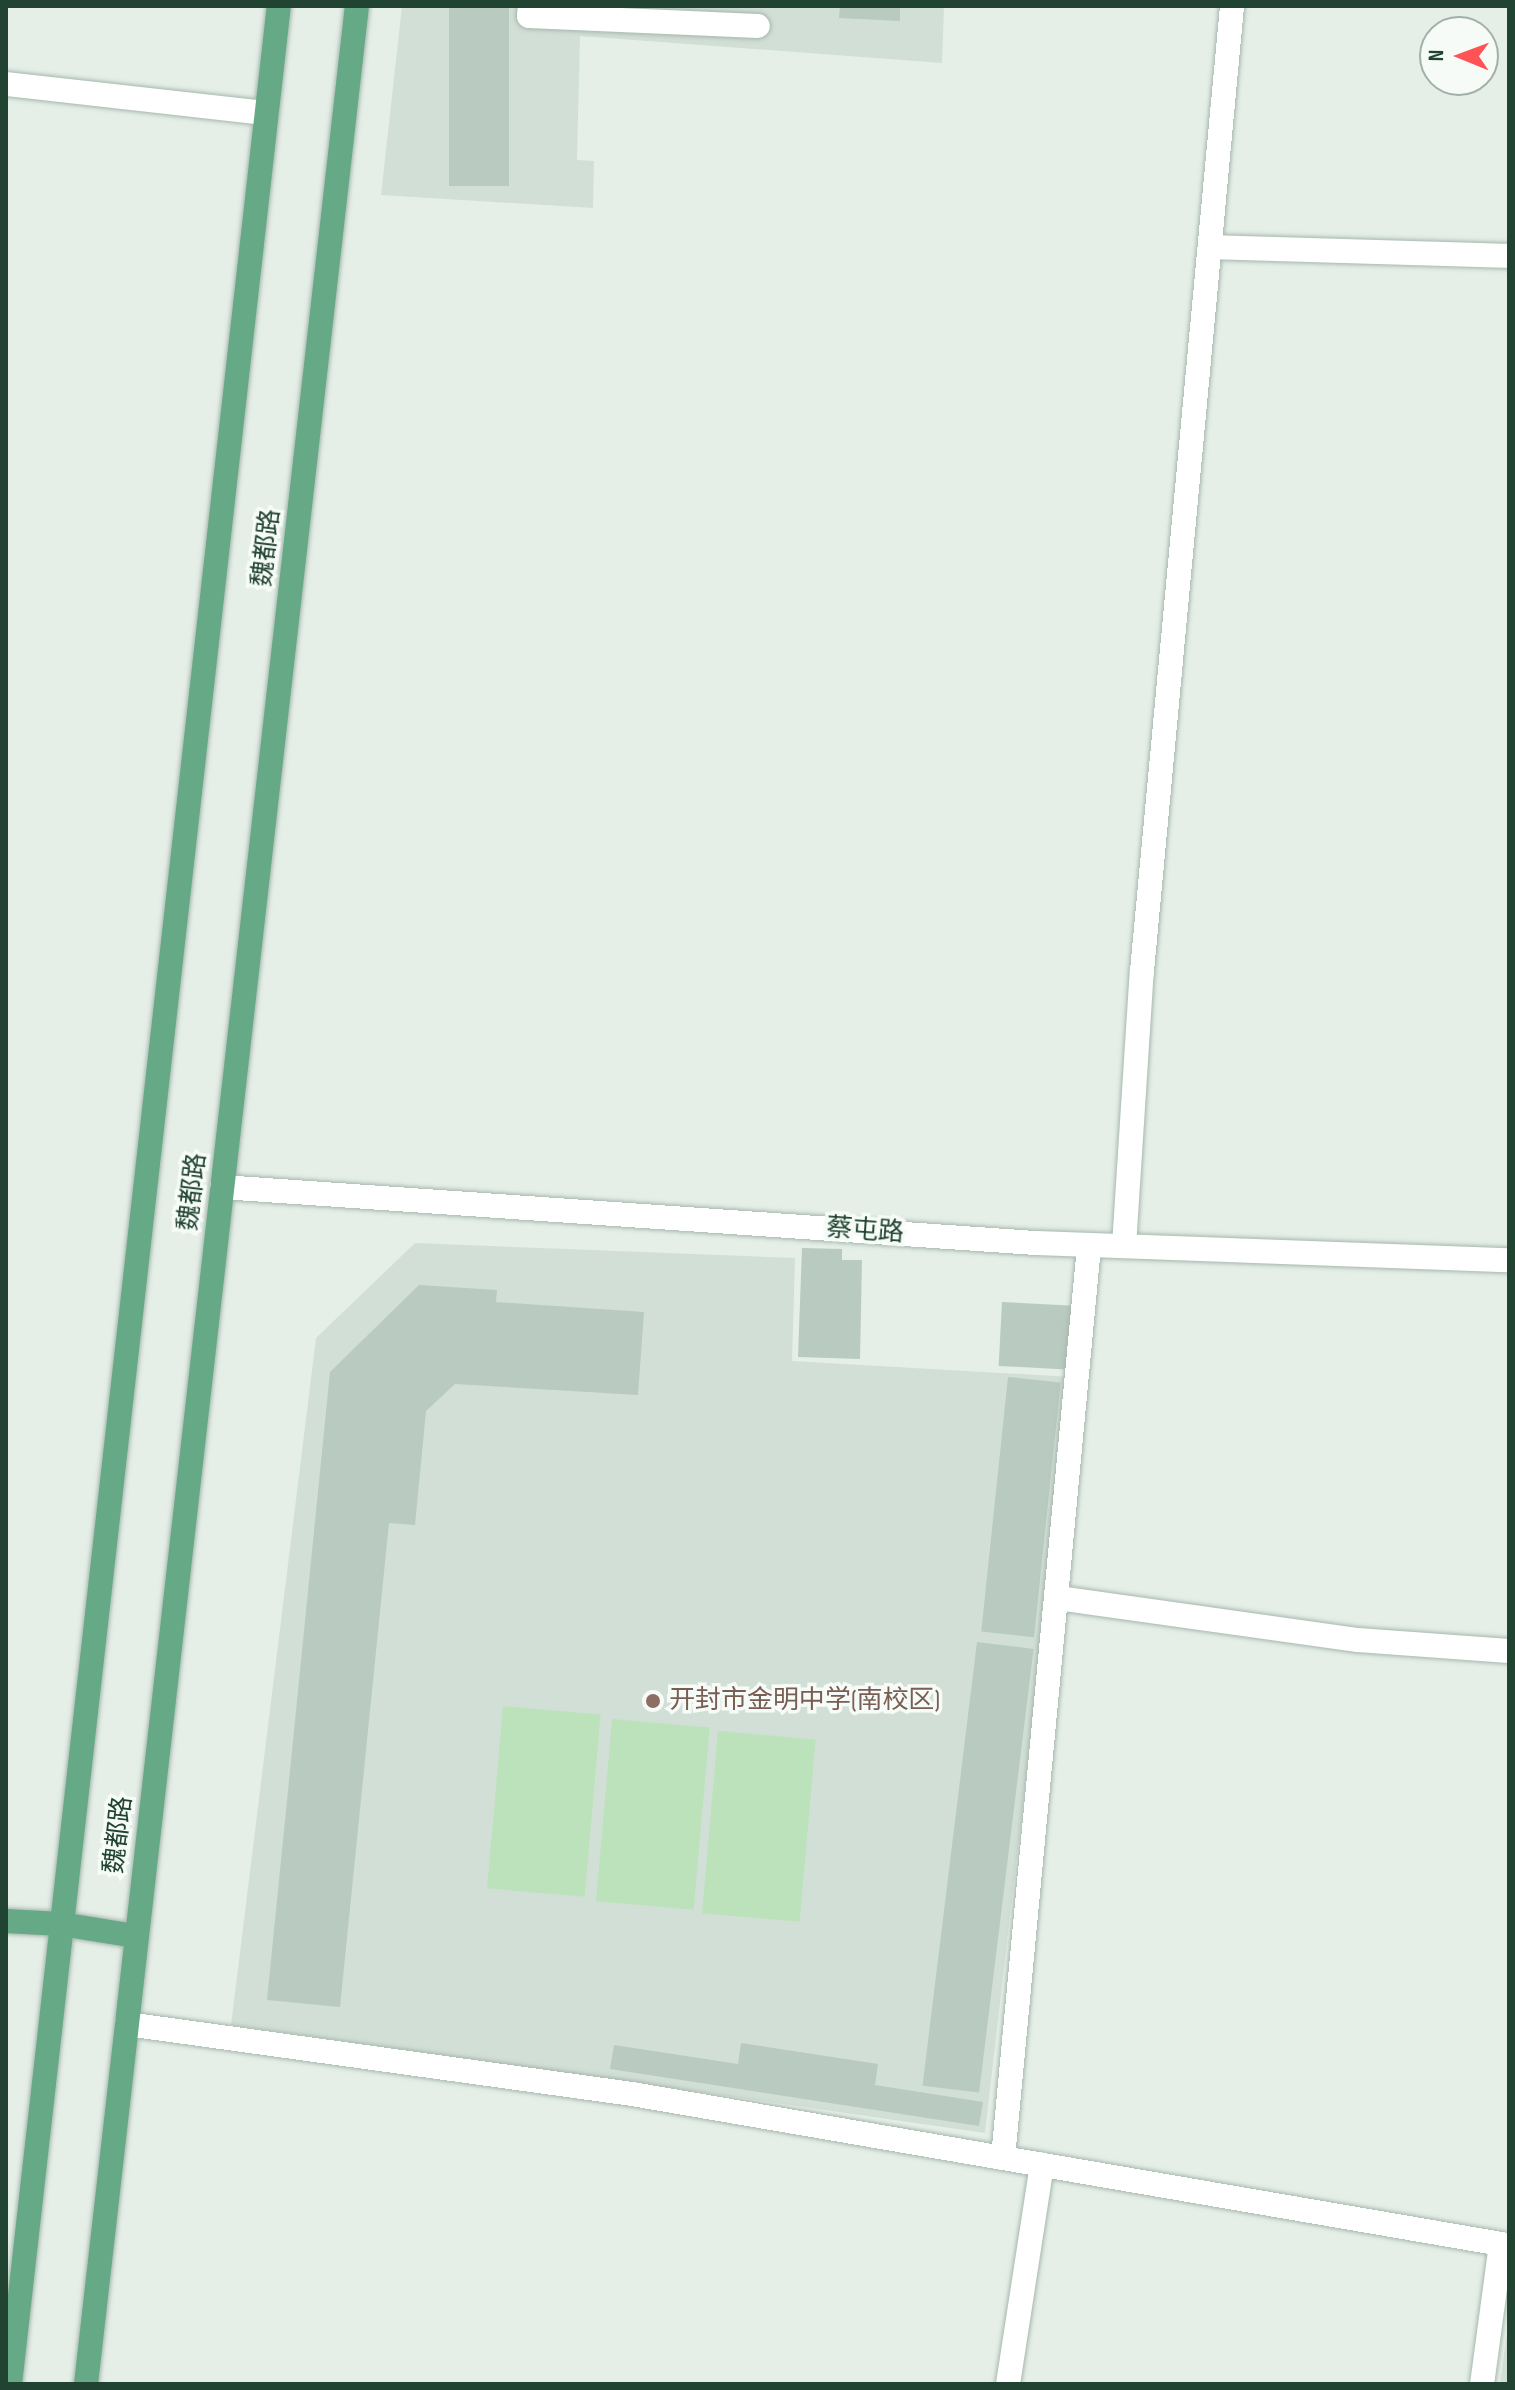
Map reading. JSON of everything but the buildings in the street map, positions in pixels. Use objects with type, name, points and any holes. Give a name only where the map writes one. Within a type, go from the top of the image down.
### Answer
[{"type":"main road","name":"魏都路","points":[[10,2384],[279,6]]},
{"type":"main road","name":"魏都路","points":[[86,2384],[357,6]]},
{"type":"main road","points":[[6,1921],[61,1924],[135,1936]]},
{"type":"street","points":[[530,6],[529,16],[758,26]]},
{"type":"street","points":[[1124,1246],[1142,971],[1232,6]]},
{"type":"street","points":[[6,84],[266,113]]},
{"type":"street","points":[[1211,247],[1509,256]]},
{"type":"street","name":"蔡屯路","points":[[222,1187],[1089,1246],[1509,1260]]},
{"type":"street","points":[[1003,2158],[1089,1246]]},
{"type":"street","points":[[1058,1598],[1358,1640],[1509,1651]]},
{"type":"street","points":[[127,2024],[632,2094],[1501,2244],[1482,2384]]},
{"type":"street","points":[[1008,2384],[1042,2165]]},
{"type":"shaded area","points":[[402,6],[944,6],[942,63],[580,36],[577,160],[594,161],[593,208],[381,195]]},
{"type":"shaded area","name":"开封市金明中学(南校区)","points":[[415,1243],[795,1258],[792,1361],[1072,1377],[985,2133],[231,2025],[316,1338]]},
{"type":"shaded area","points":[[1509,2319],[1509,2384],[1500,2384]]},
{"type":"green space","points":[[503,1706],[601,1715],[585,1897],[487,1888]]},
{"type":"green space","points":[[612,1719],[710,1728],[694,1910],[596,1901]]},
{"type":"green space","points":[[718,1731],[816,1740],[800,1922],[702,1913]]},
{"type":"place","name":"开封市金明中学(南校区)","points":[[653,1701]]}]
